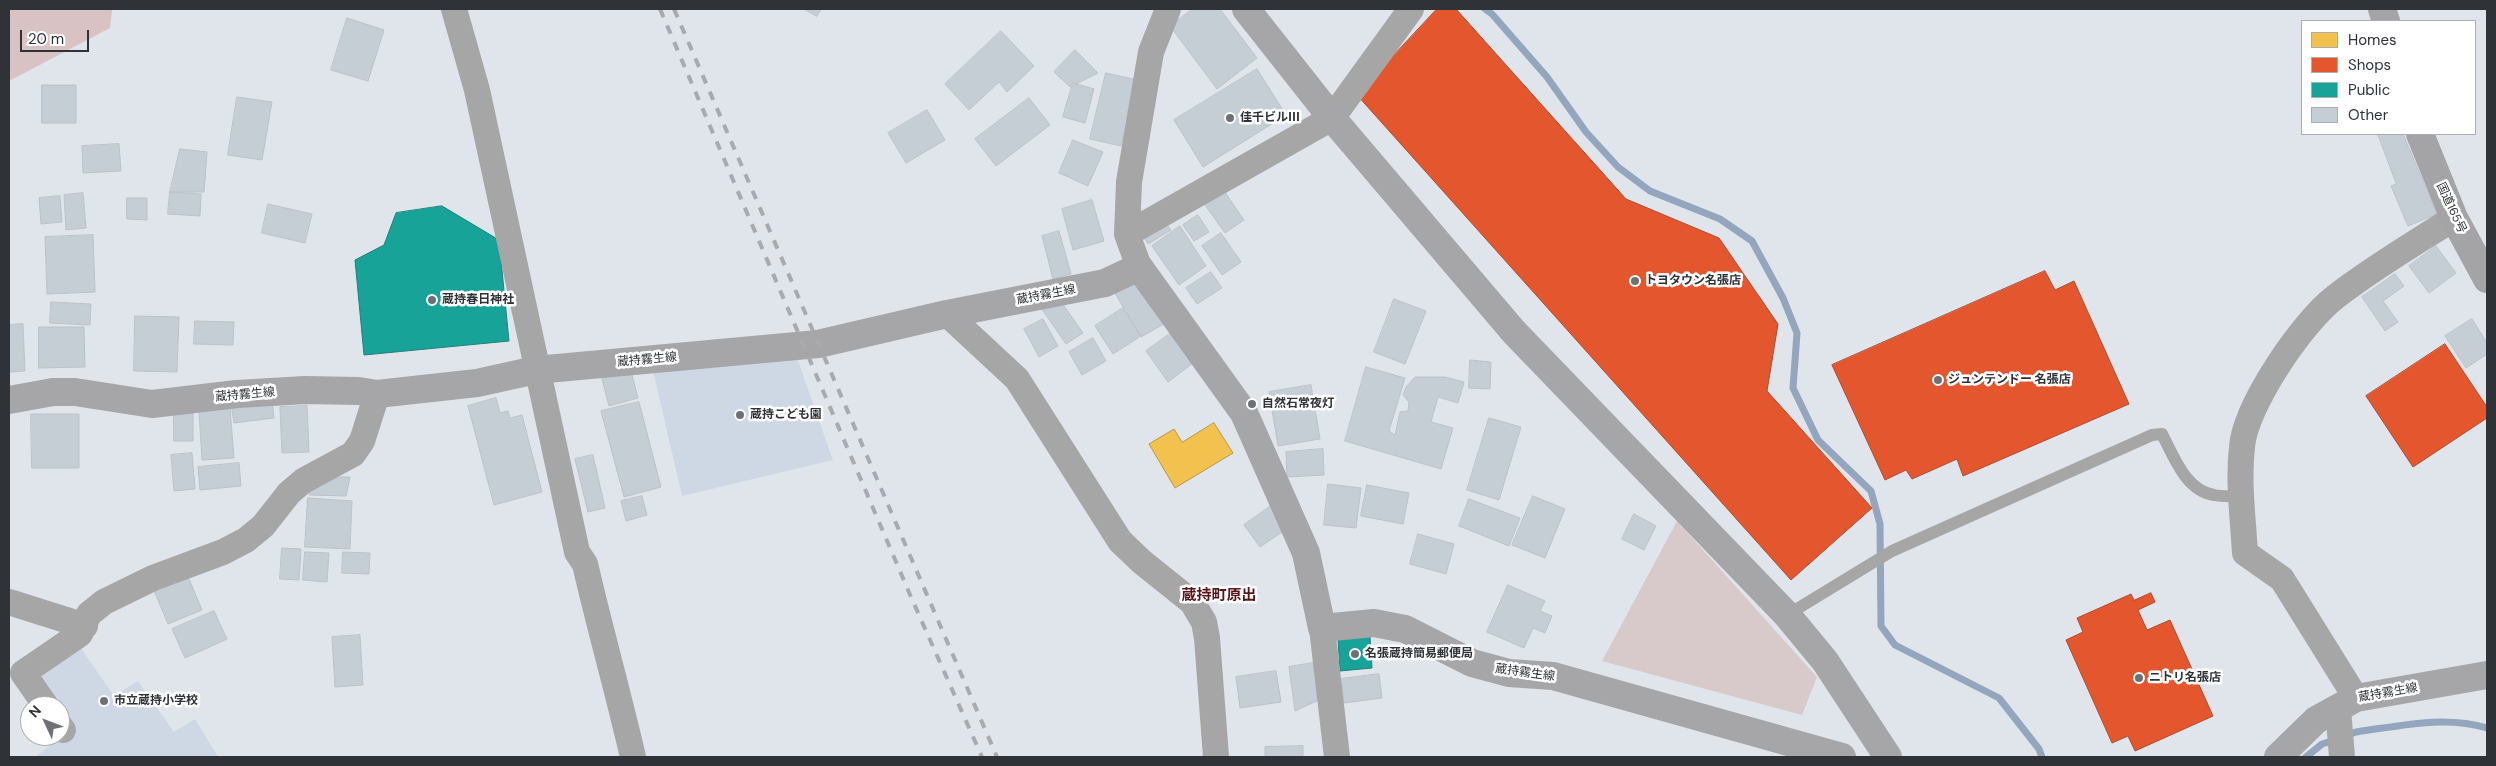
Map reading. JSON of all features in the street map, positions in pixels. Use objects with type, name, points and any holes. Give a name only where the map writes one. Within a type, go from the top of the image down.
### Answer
[{"type":"highway","name":"国道165号","points":[[2420,135],[2454,218],[2487,279]]},
{"type":"main road","points":[[1246,9],[1332,118],[1514,332],[1788,615],[1825,661],[1888,757]]},
{"type":"main road","name":"蔵持霧生線","points":[[9,400],[53,392],[75,392],[152,404],[237,394],[305,390],[359,391],[377,394],[477,383],[536,370],[818,344],[947,314],[1105,283],[1139,268]]},
{"type":"main road","points":[[1139,268],[1244,412],[1306,553],[1322,628]]},
{"type":"main road","name":"蔵持霧生線","points":[[1322,628],[1374,623],[1405,629],[1472,662],[1509,673],[1553,676],[1842,757]]},
{"type":"main road","name":"蔵持霧生線","points":[[2278,757],[2316,720],[2347,703],[2487,675]]},
{"type":"street","points":[[454,9],[477,90],[536,370],[577,552],[585,564],[607,657],[614,672],[633,757]]},
{"type":"street","points":[[1139,268],[1127,234],[1129,182],[1151,52],[1168,9]]},
{"type":"street","points":[[1127,234],[1332,118],[1411,9]]},
{"type":"street","points":[[2342,755],[2347,703],[2282,578],[2245,553],[2242,447],[2253,407],[2269,380],[2309,326],[2332,300],[2355,282],[2454,218]]},
{"type":"street","points":[[947,314],[1017,379],[1120,541],[1142,562],[1192,602],[1198,610],[1207,638],[1216,757]]},
{"type":"street","points":[[39,696],[23,673],[80,634],[89,614],[104,602],[127,589],[223,552],[246,540],[263,526],[289,493],[303,481],[353,454],[362,441],[377,394]]},
{"type":"street","points":[[9,602],[85,626]]},
{"type":"street","points":[[1322,628],[1336,757]]},
{"type":"lane","points":[[1788,615],[1892,551],[2152,435],[2162,434],[2187,479],[2198,488],[2213,496],[2242,496]]},
{"type":"shaded area","points":[[9,9],[112,9],[110,28],[9,81]]},
{"type":"shaded area","name":"蔵持こども園","points":[[796,355],[833,460],[682,496],[653,371]]},
{"type":"shaded area","points":[[1677,521],[1817,677],[1802,715],[1602,661]]},
{"type":"shaded area","name":"市立蔵持小学校","points":[[78,644],[114,696],[138,681],[174,732],[195,719],[218,757],[35,757],[50,746],[70,746],[70,731],[74,728],[70,722],[70,696],[52,696],[35,672]]},
{"type":"building: Homes","points":[[1214,423],[1233,453],[1175,488],[1149,444],[1174,429],[1182,442]]},
{"type":"building: Shops","name":"トヨタウン名張店","points":[[1437,9],[1456,9],[1626,199],[1719,238],[1778,324],[1767,391],[1872,508],[1791,580],[1357,95]]},
{"type":"building: Shops","points":[[2045,271],[2055,290],[2074,281],[2129,404],[1963,476],[1957,459],[1912,479],[1906,470],[1885,480],[1832,365]]},
{"type":"building: Shops","points":[[2445,344],[2487,407],[2487,418],[2413,467],[2366,396]]},
{"type":"building: Shops","name":"ニトリ名張店","points":[[2151,593],[2155,602],[2138,610],[2147,630],[2170,620],[2213,716],[2135,751],[2128,736],[2112,743],[2066,640],[2083,632],[2077,618],[2131,594],[2134,600]]},
{"type":"building: Public","name":"蔵持春日神社","points":[[442,206],[499,240],[509,341],[364,355],[355,260],[384,245],[396,213]]},
{"type":"building: Public","points":[[1370,637],[1372,668],[1340,671],[1338,639]]},
{"type":"building: Other","points":[[804,9],[821,9],[817,16]]},
{"type":"building: Other","points":[[1193,9],[1220,9],[1257,58],[1217,89],[1170,26]]},
{"type":"building: Other","points":[[347,18],[384,30],[368,81],[331,70]]},
{"type":"building: Other","points":[[1001,31],[1034,66],[1007,92],[999,82],[969,110],[945,84]]},
{"type":"building: Other","points":[[1075,50],[1098,73],[1070,87],[1054,72]]},
{"type":"building: Other","name":"佳千ビルⅢ","points":[[1257,69],[1286,115],[1203,167],[1174,120]]},
{"type":"building: Other","points":[[1106,73],[1137,80],[1121,146],[1090,139]]},
{"type":"building: Other","points":[[1073,83],[1094,89],[1085,123],[1063,117]]},
{"type":"building: Other","points":[[42,85],[76,85],[76,123],[42,123]]},
{"type":"building: Other","points":[[237,97],[272,102],[262,160],[228,155]]},
{"type":"building: Other","points":[[1029,98],[1050,125],[996,166],[975,139]]},
{"type":"building: Other","points":[[927,110],[945,140],[906,163],[888,133]]},
{"type":"building: Other","points":[[2378,135],[2403,135],[2437,214],[2408,226],[2391,186],[2396,184]]},
{"type":"building: Other","points":[[1073,140],[1103,152],[1088,186],[1059,173]]},
{"type":"building: Other","points":[[119,144],[121,171],[83,173],[82,146]]},
{"type":"building: Other","points":[[180,149],[207,152],[204,192],[170,192]]},
{"type":"building: Other","points":[[1224,191],[1244,220],[1225,233],[1205,205]]},
{"type":"building: Other","points":[[170,192],[201,194],[200,216],[168,214]]},
{"type":"building: Other","points":[[83,193],[86,228],[66,230],[64,195]]},
{"type":"building: Other","points":[[60,196],[62,222],[41,224],[39,198]]},
{"type":"building: Other","points":[[127,198],[147,198],[147,220],[127,219]]},
{"type":"building: Other","points":[[1092,200],[1104,241],[1073,250],[1062,209]]},
{"type":"building: Other","points":[[268,204],[312,214],[305,243],[262,233]]},
{"type":"building: Other","points":[[1198,215],[1209,232],[1194,241],[1183,225]]},
{"type":"building: Other","points":[[1164,220],[1171,230],[1148,244],[1142,234]]},
{"type":"building: Other","points":[[1180,226],[1206,266],[1179,285],[1152,246]]},
{"type":"building: Other","points":[[1059,231],[1071,274],[1053,279],[1042,236]]},
{"type":"building: Other","points":[[1221,233],[1241,262],[1222,275],[1202,246]]},
{"type":"building: Other","points":[[93,235],[95,292],[47,294],[45,237]]},
{"type":"building: Other","points":[[2436,246],[2456,273],[2429,293],[2409,266]]},
{"type":"building: Other","points":[[1211,272],[1222,288],[1197,304],[1186,288]]},
{"type":"building: Other","points":[[2395,274],[2404,286],[2383,301],[2398,322],[2385,331],[2362,297]]},
{"type":"building: Other","points":[[1139,275],[1171,320],[1141,337],[1113,290]]},
{"type":"building: Other","points":[[1055,293],[1083,333],[1066,344],[1039,305]]},
{"type":"building: Other","points":[[1394,299],[1426,311],[1405,364],[1374,352]]},
{"type":"building: Other","points":[[51,302],[91,304],[90,325],[50,323]]},
{"type":"building: Other","points":[[1123,308],[1141,336],[1113,354],[1095,326]]},
{"type":"building: Other","points":[[135,316],[179,317],[177,372],[134,371]]},
{"type":"building: Other","points":[[1043,319],[1058,346],[1039,357],[1024,329]]},
{"type":"building: Other","points":[[2472,319],[2487,343],[2487,354],[2466,368],[2445,336]]},
{"type":"building: Other","points":[[195,321],[234,322],[233,345],[194,344]]},
{"type":"building: Other","points":[[23,324],[25,371],[9,372],[9,325]]},
{"type":"building: Other","points":[[39,327],[84,327],[85,367],[39,368]]},
{"type":"building: Other","points":[[1175,330],[1197,360],[1168,382],[1146,351]]},
{"type":"building: Other","points":[[1093,338],[1106,361],[1082,375],[1069,352]]},
{"type":"building: Other","points":[[1470,360],[1491,362],[1490,389],[1469,388]]},
{"type":"building: Other","points":[[1366,367],[1405,378],[1389,431],[1395,435],[1400,412],[1408,411],[1409,402],[1403,395],[1406,387],[1415,377],[1445,377],[1464,382],[1458,403],[1438,397],[1431,422],[1453,428],[1441,469],[1345,441]]},
{"type":"building: Other","points":[[631,371],[638,398],[609,406],[602,379]]},
{"type":"building: Other","points":[[1311,385],[1320,439],[1278,446],[1269,392]]},
{"type":"building: Other","points":[[496,398],[500,413],[508,411],[510,418],[522,415],[542,492],[494,505],[468,406]]},
{"type":"building: Other","points":[[272,399],[274,418],[234,423],[231,404]]},
{"type":"building: Other","points":[[639,402],[661,487],[624,497],[601,411]]},
{"type":"building: Other","points":[[307,406],[309,452],[282,453],[280,407]]},
{"type":"building: Other","points":[[230,408],[234,458],[202,460],[199,411]]},
{"type":"building: Other","points":[[174,413],[193,413],[193,441],[174,441]]},
{"type":"building: Other","points":[[31,414],[79,414],[79,468],[32,468]]},
{"type":"building: Other","points":[[1489,418],[1521,427],[1499,500],[1467,490]]},
{"type":"building: Other","points":[[1323,449],[1324,475],[1287,477],[1286,452]]},
{"type":"building: Other","points":[[192,453],[195,489],[174,491],[171,455]]},
{"type":"building: Other","points":[[593,455],[605,508],[588,512],[575,459]]},
{"type":"building: Other","points":[[239,463],[241,486],[200,490],[198,467]]},
{"type":"building: Other","points":[[328,477],[350,477],[346,496],[309,495],[311,488]]},
{"type":"building: Other","points":[[1328,484],[1361,488],[1356,528],[1324,525]]},
{"type":"building: Other","points":[[1367,485],[1409,493],[1403,524],[1361,516]]},
{"type":"building: Other","points":[[642,496],[647,515],[626,521],[621,501]]},
{"type":"building: Other","points":[[1533,496],[1565,509],[1545,558],[1512,545]]},
{"type":"building: Other","points":[[308,498],[352,501],[350,549],[305,547]]},
{"type":"building: Other","points":[[1469,499],[1520,518],[1509,546],[1459,526]]},
{"type":"building: Other","points":[[1275,503],[1291,526],[1260,547],[1244,525]]},
{"type":"building: Other","points":[[1634,514],[1656,526],[1644,550],[1622,539]]},
{"type":"building: Other","points":[[1418,534],[1454,544],[1446,574],[1410,564]]},
{"type":"building: Other","points":[[282,548],[301,549],[299,580],[280,579]]},
{"type":"building: Other","points":[[305,552],[329,553],[327,582],[303,580]]},
{"type":"building: Other","points":[[343,552],[370,553],[369,574],[342,573]]},
{"type":"building: Other","points":[[187,574],[202,610],[168,624],[153,588]]},
{"type":"building: Other","points":[[1508,585],[1545,601],[1540,611],[1552,616],[1545,633],[1533,628],[1524,648],[1487,632]]},
{"type":"building: Other","points":[[214,611],[227,639],[185,658],[172,629]]},
{"type":"building: Other","points":[[360,635],[363,685],[335,687],[332,637]]},
{"type":"building: Other","points":[[1313,663],[1319,700],[1295,711],[1289,667]]},
{"type":"building: Other","points":[[1276,671],[1281,702],[1240,708],[1236,677]]},
{"type":"building: Other","points":[[1379,674],[1382,698],[1344,703],[1341,679]]},
{"type":"building: Other","points":[[1303,746],[1303,757],[1265,757],[1265,747]]},
{"type":"waterway","points":[[1485,9],[1492,14],[1547,77],[1586,132],[1618,167],[1650,191],[1720,219],[1752,241],[1783,298],[1797,333],[1793,388],[1818,440],[1871,491],[1880,524],[1881,626],[1895,645],[1999,698],[2039,749],[2042,757]]},
{"type":"waterway","points":[[2345,736],[2356,732],[2438,722],[2455,722],[2487,728]]},
{"type":"waterway","points":[[2306,757],[2322,744],[2335,740]]},
{"type":"railway","points":[[660,9],[911,597],[982,757]]},
{"type":"railway","points":[[674,9],[997,757]]},
{"type":"place","name":"佳千ビルⅢ","points":[[1230,118]]},
{"type":"place","name":"トヨタウン名張店","points":[[1635,281]]},
{"type":"place","name":"蔵持春日神社","points":[[432,300]]},
{"type":"place","name":"ジュンテンドー 名張店","points":[[1938,380]]},
{"type":"place","name":"自然石常夜灯","points":[[1252,404]]},
{"type":"place","name":"蔵持こども園","points":[[740,415]]},
{"type":"place","name":"名張蔵持簡易郵便局","points":[[1355,654]]},
{"type":"place","name":"ニトリ名張店","points":[[2139,678]]},
{"type":"place","name":"市立蔵持小学校","points":[[104,701]]},
{"type":"district","name":"蔵持町原出","points":[[1219,596]]}]
